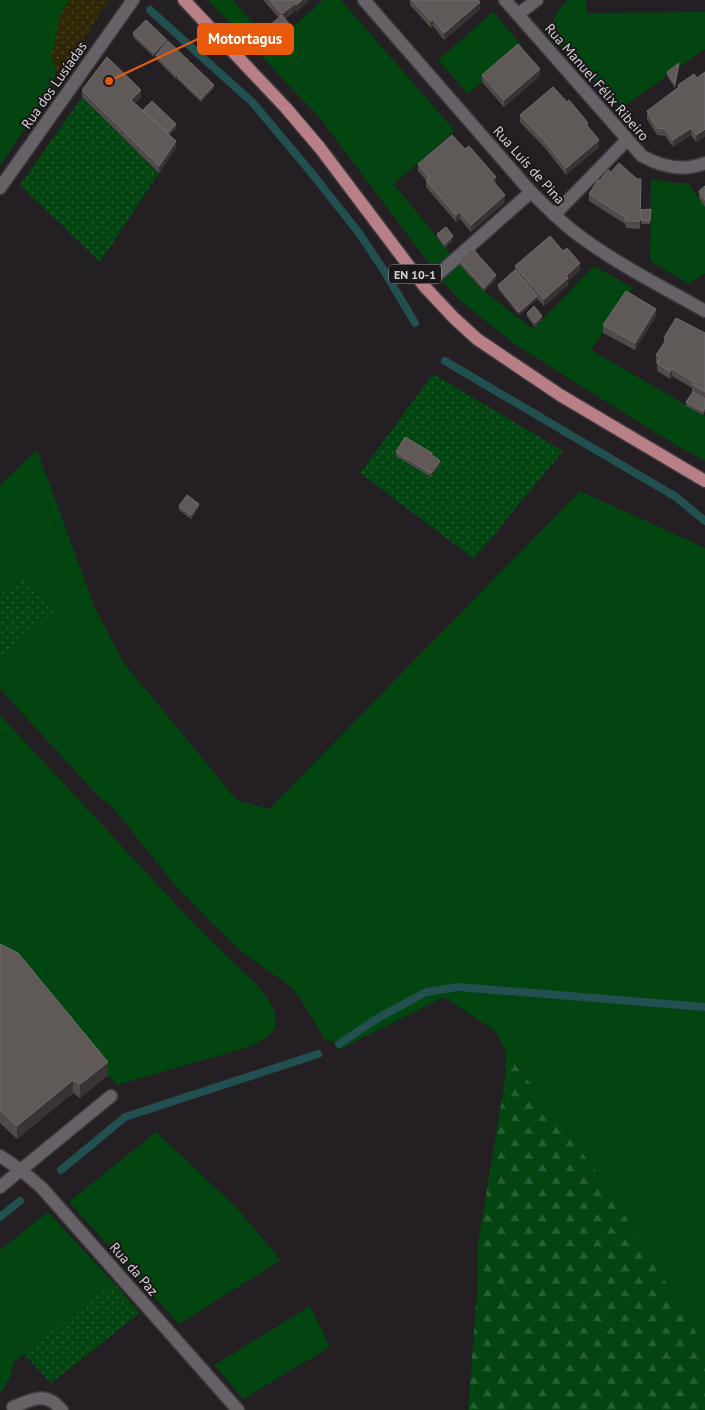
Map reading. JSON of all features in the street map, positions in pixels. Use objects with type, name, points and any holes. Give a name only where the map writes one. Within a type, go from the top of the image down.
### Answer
[{"type":"main road","name":"EN 10-1","points":[[184,0],[286,108],[320,148],[408,264],[454,318],[478,339],[552,390],[705,481]]},
{"type":"street","name":"Rua dos Lusíadas","points":[[0,188],[133,0]]},
{"type":"street","name":"Rua Luís de Pina","points":[[364,0],[531,192],[554,215],[598,249],[705,311]]},
{"type":"street","name":"Rua Manuel Félix Ribeiro","points":[[505,0],[642,156],[656,163],[671,167],[687,168],[705,163]]},
{"type":"street","points":[[518,14],[537,0]]},
{"type":"street","points":[[554,215],[627,140]]},
{"type":"street","points":[[436,277],[531,192]]},
{"type":"street","points":[[0,1187],[111,1096]]},
{"type":"street","name":"Rua da Paz","points":[[0,1156],[21,1170],[42,1188],[238,1410]]},
{"type":"street","points":[[13,1407],[38,1397],[54,1401],[62,1410]]},
{"type":"green space","points":[[0,0],[109,0],[0,166]]},
{"type":"green space","points":[[208,0],[233,0],[272,45],[323,0],[341,0],[455,131],[394,184],[452,256],[484,291],[533,329],[594,266],[633,288],[591,350],[705,416],[705,461],[674,444],[519,347],[460,301],[440,278],[319,117]]},
{"type":"green space","points":[[568,0],[586,0],[587,13],[705,12],[705,49],[620,109],[561,45],[557,38],[554,26],[555,16],[562,5]]},
{"type":"green space","points":[[493,12],[523,47],[468,94],[438,60]]},
{"type":"green space","points":[[82,97],[159,173],[100,262],[20,185]]},
{"type":"green space","points":[[651,179],[688,183],[705,207],[705,273],[689,284],[650,261]]},
{"type":"green space","points":[[433,374],[563,451],[474,559],[360,473]]},
{"type":"green space","points":[[37,450],[95,608],[123,662],[237,800],[269,809],[580,491],[705,548],[705,1347],[608,1187],[506,1051],[496,1032],[444,997],[339,1050],[332,1041],[325,1040],[298,995],[285,982],[239,949],[211,922],[174,884],[110,804],[100,798],[0,689],[0,660],[55,611],[21,576],[0,595],[0,485]]},
{"type":"green space","points":[[21,576],[55,611],[0,660],[0,595]]},
{"type":"green space","points":[[0,715],[197,927],[258,986],[269,1000],[275,1012],[276,1022],[274,1030],[267,1037],[249,1047],[117,1085],[0,957]]},
{"type":"green space","points":[[506,1051],[608,1187],[705,1347],[705,1410],[468,1410],[478,1280],[478,1244],[505,1080]]},
{"type":"green space","points":[[156,1132],[236,1207],[281,1260],[179,1324],[69,1202]]},
{"type":"green space","points":[[48,1212],[114,1283],[14,1362],[9,1380],[0,1393],[0,1250]]},
{"type":"green space","points":[[114,1283],[140,1313],[51,1383],[24,1354]]},
{"type":"green space","points":[[310,1306],[330,1347],[243,1399],[214,1365]]},
{"type":"sand","points":[[69,0],[109,0],[53,86],[55,70],[50,54],[54,47],[60,16]]},
{"type":"building","points":[[270,0],[302,0],[281,13]]},
{"type":"building","points":[[412,0],[478,0],[480,2],[444,33],[433,19],[431,21]]},
{"type":"building","points":[[282,15],[290,25],[272,41],[263,31]]},
{"type":"building","points":[[146,20],[167,40],[154,53],[133,33]]},
{"type":"building","points":[[168,41],[189,61],[176,75],[156,55]]},
{"type":"building","points":[[518,44],[540,69],[504,100],[482,75]]},
{"type":"building","points":[[107,57],[141,90],[131,100],[176,141],[159,166],[82,90]]},
{"type":"building","points":[[190,62],[214,85],[201,99],[177,76]]},
{"type":"building","points":[[679,63],[675,84],[667,72]]},
{"type":"building","points":[[705,72],[705,129],[696,135],[691,128],[673,140],[665,129],[657,128],[647,111],[694,74],[697,78]]},
{"type":"building","points":[[553,87],[567,102],[569,100],[599,140],[566,168],[545,141],[520,115]]},
{"type":"building","points":[[152,101],[176,124],[168,133],[143,110]]},
{"type":"building","points":[[452,135],[465,149],[469,146],[496,177],[492,180],[505,195],[471,225],[460,212],[456,215],[426,180],[429,177],[418,164]]},
{"type":"building","points":[[619,163],[637,179],[641,179],[640,221],[626,221],[625,217],[589,194],[598,180],[608,170],[611,172]]},
{"type":"building","points":[[705,186],[705,200],[699,191]]},
{"type":"building","points":[[651,209],[650,221],[641,220],[641,210]]},
{"type":"building","points":[[446,227],[453,236],[445,244],[437,234]]},
{"type":"building","points":[[550,236],[563,251],[567,248],[580,263],[566,276],[568,278],[544,299],[515,266]]},
{"type":"building","points":[[472,248],[496,275],[484,288],[459,260]]},
{"type":"building","points":[[515,270],[537,296],[519,312],[498,285]]},
{"type":"building","points":[[626,291],[656,309],[635,343],[603,325]]},
{"type":"building","points":[[534,306],[542,316],[535,323],[527,313]]},
{"type":"building","points":[[676,318],[705,333],[705,392],[692,384],[694,382],[672,369],[670,372],[657,363],[660,358],[656,355],[667,339],[664,338]]},
{"type":"building","points":[[693,392],[705,399],[703,411],[686,402]]},
{"type":"building","points":[[405,437],[432,453],[440,461],[431,473],[396,452]]},
{"type":"building","points":[[187,495],[199,504],[191,515],[179,506]]},
{"type":"building","points":[[0,944],[18,953],[108,1062],[80,1084],[73,1080],[17,1126],[0,1110]]},
{"type":"waterway","points":[[150,10],[253,103],[359,233],[415,323]]},
{"type":"waterway","points":[[445,361],[676,497],[705,521]]},
{"type":"waterway","points":[[339,1044],[378,1018],[426,992],[458,987],[705,1007]]},
{"type":"waterway","points":[[61,1170],[125,1117],[318,1054]]},
{"type":"waterway","points":[[0,1217],[20,1201]]},
{"type":"place","name":"Motortagus","points":[[109,81]]}]
